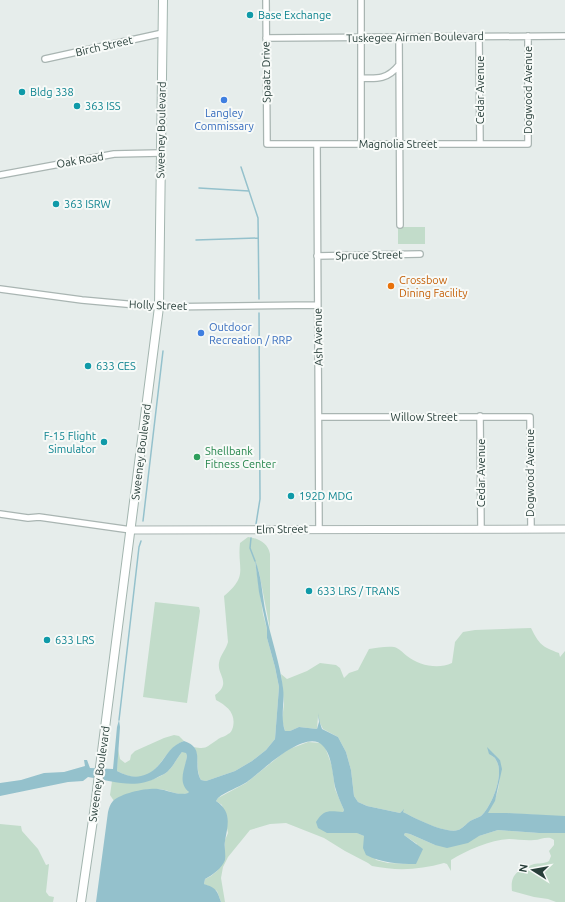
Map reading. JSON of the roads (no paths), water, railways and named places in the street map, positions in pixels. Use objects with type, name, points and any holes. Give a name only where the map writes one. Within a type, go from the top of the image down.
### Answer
[{"type":"main road","name":"Sweeney Boulevard","points":[[81,902],[101,765],[159,307],[163,0]]},
{"type":"street","name":"Spaatz Drive","points":[[266,0],[267,144]]},
{"type":"street","points":[[361,0],[361,144]]},
{"type":"street","name":"Birch Street","points":[[46,59],[163,33]]},
{"type":"street","name":"Cedar Avenue","points":[[479,36],[480,144]]},
{"type":"street","name":"Dogwood Avenue","points":[[528,36],[528,144]]},
{"type":"street","name":"Tuskegee Airmen Boulevard","points":[[266,38],[565,36]]},
{"type":"street","points":[[399,38],[400,225]]},
{"type":"street","points":[[361,78],[386,77],[393,73],[399,65]]},
{"type":"street","name":"Magnolia Street","points":[[267,144],[528,144]]},
{"type":"street","name":"Ash Avenue","points":[[317,145],[319,529]]},
{"type":"street","name":"Oak Road","points":[[0,175],[114,154],[161,153]]},
{"type":"street","name":"Spruce Street","points":[[317,256],[420,254]]},
{"type":"street","name":"Holly Street","points":[[0,289],[82,300],[159,307],[317,305]]},
{"type":"street","name":"Cedar Avenue","points":[[480,416],[481,529]]},
{"type":"street","name":"Willow Street","points":[[319,417],[530,417]]},
{"type":"street","name":"Dogwood Avenue","points":[[530,417],[531,529]]},
{"type":"street","name":"Elm Street","points":[[0,514],[28,518],[39,517],[131,530],[565,529]]},
{"type":"water","points":[[255,560],[259,573],[270,633],[282,679],[283,720],[285,731],[290,731],[299,727],[317,729],[319,722],[318,713],[322,729],[338,737],[346,752],[351,770],[354,796],[358,802],[367,806],[400,813],[404,809],[403,812],[438,828],[452,831],[460,829],[470,821],[481,816],[489,805],[496,789],[499,773],[498,766],[495,758],[489,754],[487,747],[500,760],[502,769],[495,801],[488,813],[565,816],[565,833],[498,830],[479,836],[468,843],[447,848],[435,845],[405,833],[404,835],[423,849],[416,864],[403,864],[372,858],[366,855],[363,848],[364,836],[357,833],[327,833],[318,828],[316,822],[324,813],[330,811],[343,812],[344,810],[336,790],[329,755],[323,746],[315,742],[306,742],[295,746],[284,753],[247,782],[225,793],[216,801],[225,810],[228,819],[225,843],[225,860],[217,871],[205,879],[204,884],[216,890],[221,902],[96,902],[108,812],[111,803],[122,796],[147,789],[158,789],[180,794],[188,793],[189,792],[183,784],[183,775],[187,756],[186,753],[182,752],[166,773],[141,783],[132,784],[88,777],[83,781],[68,782],[0,796],[0,783],[21,780],[44,773],[64,772],[85,766],[84,760],[87,760],[90,768],[113,769],[119,720],[120,727],[117,771],[129,776],[138,777],[149,773],[155,769],[172,748],[184,741],[191,744],[195,748],[197,752],[198,769],[201,780],[206,781],[235,771],[252,761],[266,750],[275,739],[279,687],[267,638],[267,629],[259,592]]},
{"type":"waterway","points":[[241,167],[258,218],[259,299]]},
{"type":"waterway","points":[[199,188],[249,191]]},
{"type":"waterway","points":[[196,240],[258,238]]},
{"type":"waterway","points":[[256,524],[260,499],[259,313]]},
{"type":"waterway","points":[[143,521],[163,351]]},
{"type":"waterway","points":[[251,538],[250,548],[255,561]]},
{"type":"waterway","points":[[119,720],[139,547],[141,541]]},
{"type":"place","name":"Base Exchange","points":[[250,15]]},
{"type":"place","name":"Bldg 338","points":[[22,92]]},
{"type":"place","name":"Langley Commissary","points":[[224,100]]},
{"type":"place","name":"363 ISS","points":[[77,106]]},
{"type":"place","name":"363 ISRW","points":[[56,204]]},
{"type":"place","name":"Crossbow Dining Facility","points":[[391,286]]},
{"type":"place","name":"Outdoor Recreation / RRP","points":[[201,333]]},
{"type":"place","name":"633 CES","points":[[88,366]]},
{"type":"place","name":"F-15 Flight Simulator","points":[[104,442]]},
{"type":"place","name":"Shellbank Fitness Center","points":[[197,457]]},
{"type":"place","name":"192D MDG","points":[[291,496]]},
{"type":"place","name":"633 LRS / TRANS","points":[[309,591]]},
{"type":"place","name":"633 LRS","points":[[47,640]]}]
